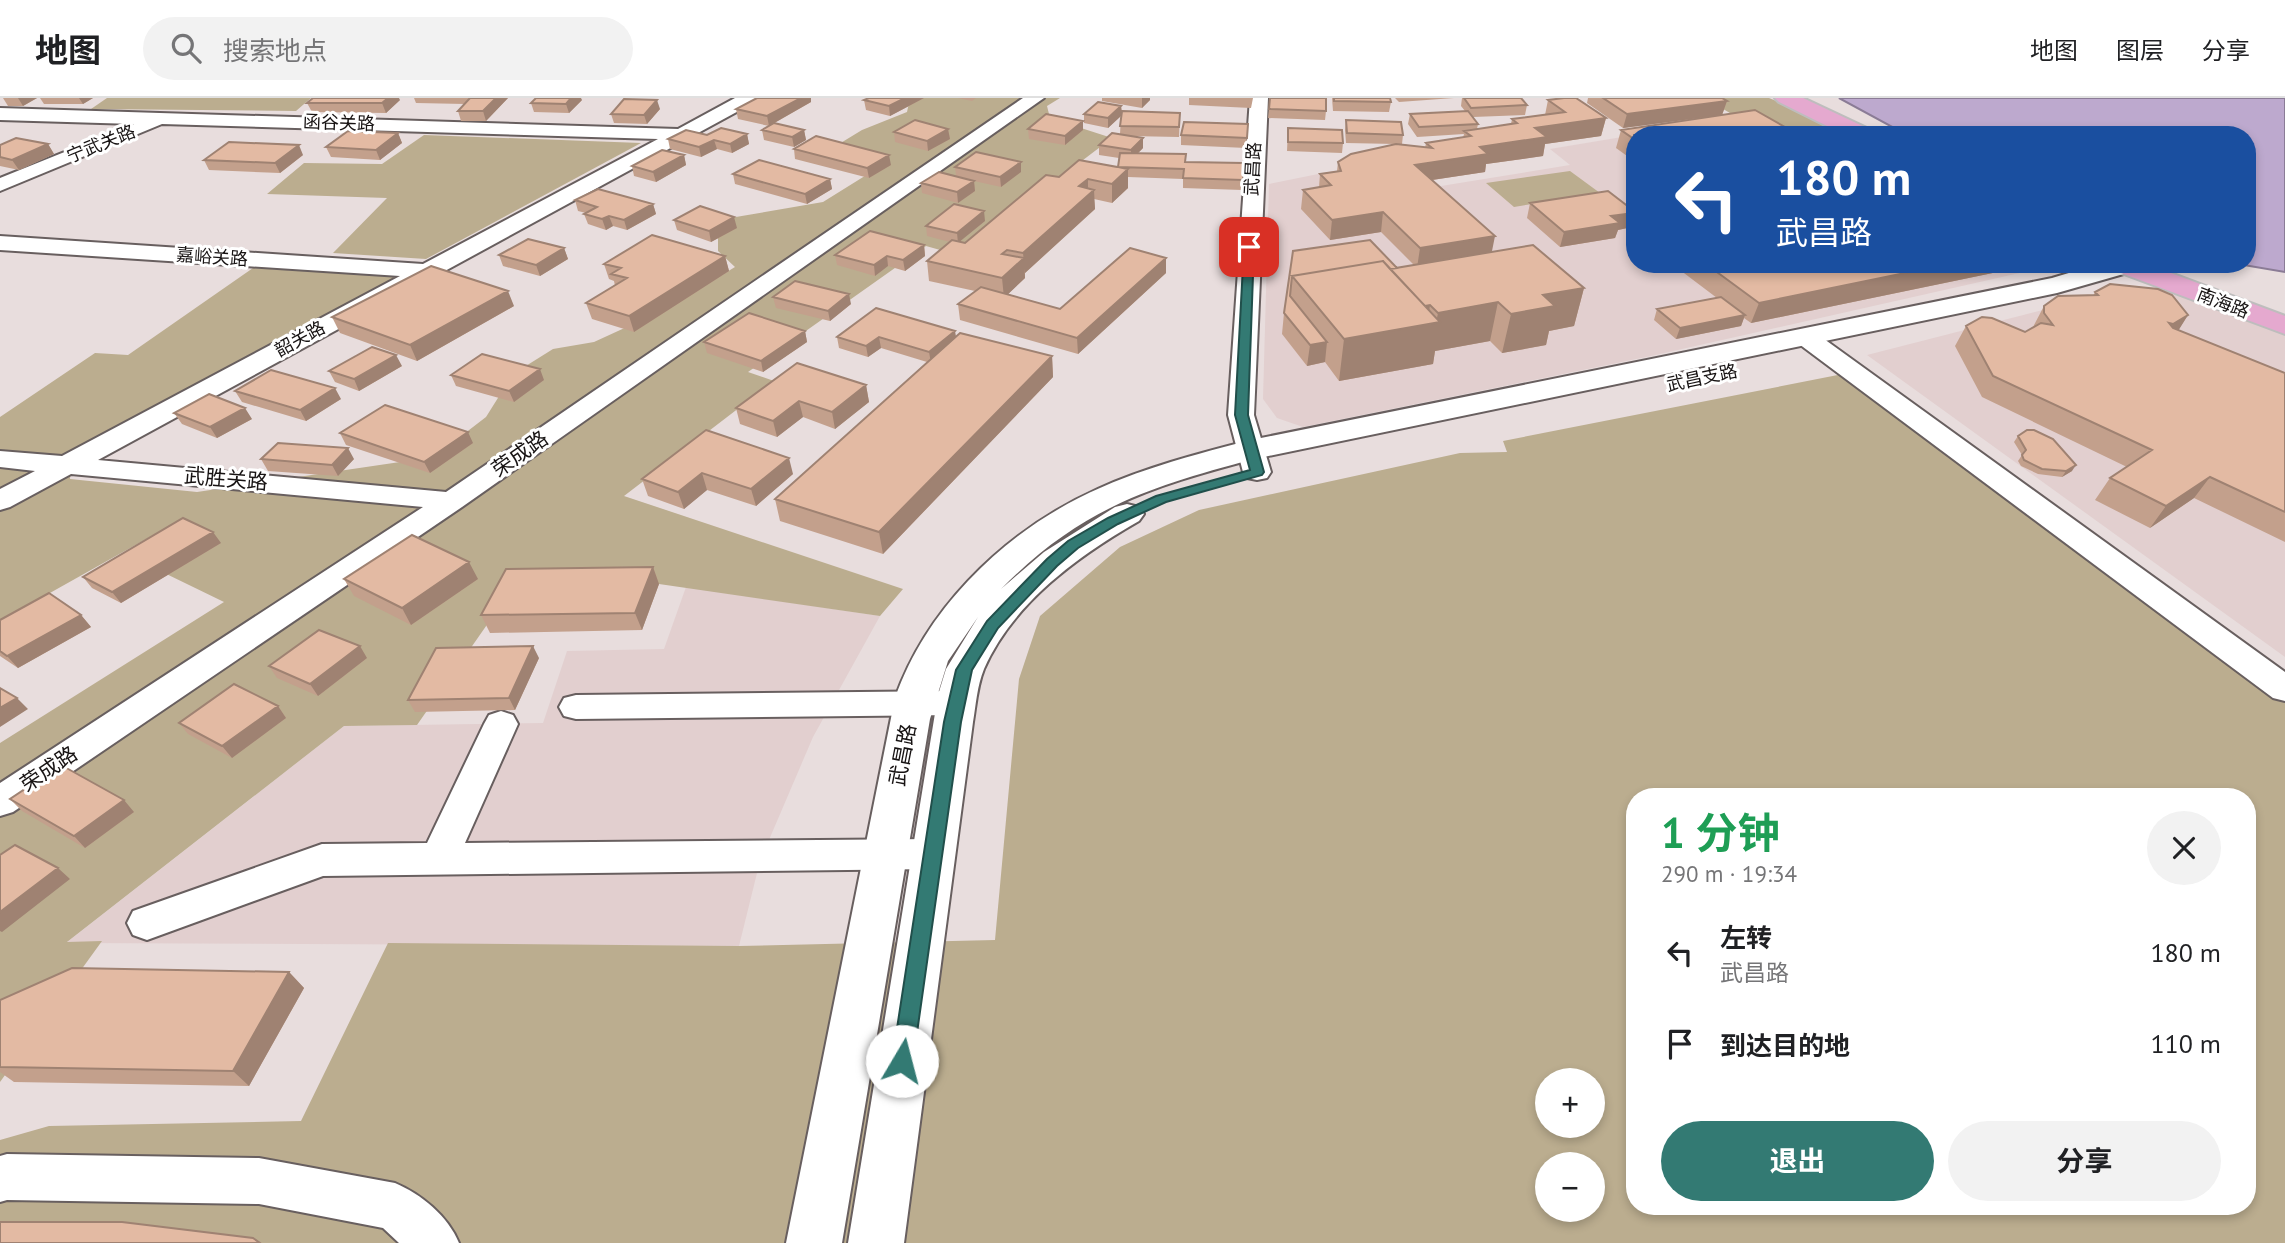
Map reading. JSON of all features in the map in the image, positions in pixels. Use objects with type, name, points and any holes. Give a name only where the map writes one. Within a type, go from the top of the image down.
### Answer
[{"type":"main road","points":[[1786,98],[1844,126]]},
{"type":"main road","name":"南海路","points":[[2145,273],[2285,326]]},
{"type":"street","name":"韶关路","points":[[0,501],[749,98]]},
{"type":"street","name":"荣成路","points":[[0,802],[452,501],[1035,98]]},
{"type":"street","name":"武昌路","points":[[814,1243],[909,854],[935,703],[925,668],[936,644],[951,623],[1021,549],[1044,531],[1111,493],[1142,481],[1254,461],[1241,415],[1259,98]]},
{"type":"street","name":"宁武关路","points":[[0,185],[166,117],[197,100]]},
{"type":"street","name":"函谷关路","points":[[0,114],[679,134]]},
{"type":"street","name":"嘉峪关路","points":[[0,243],[424,271]]},
{"type":"street","name":"武昌支路","points":[[1254,461],[1782,361],[1809,340],[2078,290],[2116,273]]},
{"type":"street","points":[[1809,340],[2285,689]]},
{"type":"street","name":"武胜关路","points":[[0,459],[452,501]]},
{"type":"street","points":[[576,708],[935,703]]},
{"type":"street","points":[[439,859],[501,724]]},
{"type":"street","name":"武昌路","points":[[876,1243],[909,854]]},
{"type":"street","points":[[147,923],[322,860],[909,854]]},
{"type":"street","points":[[0,1179],[259,1181],[394,1208],[435,1243]]},
{"type":"shaded area","points":[[107,98],[311,98],[296,111],[91,109]]},
{"type":"shaded area","points":[[910,98],[1060,98],[1047,106],[1050,118],[1112,138],[958,255],[926,246],[748,372],[774,381],[624,496],[903,589],[880,616],[659,584],[514,586],[417,725],[344,726],[67,942],[102,941],[0,1082],[0,743],[224,602],[152,567],[180,520],[0,621],[0,417],[95,353],[128,355],[253,268],[402,277],[72,450],[70,479],[197,492],[434,457],[486,417],[513,374],[553,349],[594,342],[666,309],[735,267],[718,251],[718,234],[730,218],[823,202],[868,174],[839,144],[862,130],[907,112]]},
{"type":"shaded area","points":[[1704,98],[1769,98],[1833,126],[1752,126]]},
{"type":"shaded area","points":[[1839,98],[2285,98],[2285,272],[2256,267],[2256,126],[1890,126]]},
{"type":"shaded area","points":[[424,135],[641,143],[426,259],[333,253],[387,198],[267,194],[304,163],[382,164]]},
{"type":"shaded area","points":[[1626,136],[1626,273],[2020,273],[1651,356],[1303,427],[1277,418],[1263,399],[1269,184],[1402,157],[1441,186],[1570,165],[1550,149]]},
{"type":"shaded area","points":[[1570,171],[1600,193],[1514,207],[1486,183]]},
{"type":"shaded area","points":[[2136,286],[2200,297],[2285,332],[2285,657],[1867,355]]},
{"type":"shaded area","points":[[1853,372],[2285,689],[2285,1243],[0,1243],[0,1140],[49,1126],[301,1121],[388,943],[739,946],[995,940],[1019,679],[1040,616],[1120,547],[1199,510],[1460,453],[1507,452],[1503,441]]},
{"type":"shaded area","points":[[686,587],[880,616],[813,737],[760,861],[739,946],[66,943],[344,726],[543,723],[567,651],[664,649]]},
{"type":"building","points":[[313,98],[388,98],[382,103],[307,103]]},
{"type":"building","points":[[470,98],[496,98],[483,111],[458,111]]},
{"type":"building","points":[[536,98],[571,98],[566,104],[531,103]]},
{"type":"building","points":[[757,98],[801,98],[767,116],[736,109]]},
{"type":"building","points":[[905,98],[889,106],[864,100]]},
{"type":"building","points":[[1270,98],[1326,98],[1326,111],[1269,109]]},
{"type":"building","points":[[1334,98],[1390,98],[1391,102],[1334,101]]},
{"type":"building","points":[[1464,98],[1521,98],[1527,105],[1471,108]]},
{"type":"building","points":[[1576,98],[1606,118],[1535,128],[1547,137],[1480,147],[1488,154],[1415,165],[1495,236],[1420,248],[1383,212],[1332,220],[1303,190],[1331,185],[1320,174],[1341,171],[1338,162],[1351,154],[1396,144],[1432,148],[1426,143],[1471,136],[1464,131],[1517,123],[1512,119],[1565,112],[1548,100]]},
{"type":"building","points":[[1603,98],[1722,98],[1727,101],[1627,114]]},
{"type":"building","points":[[624,99],[657,100],[644,115],[611,114]]},
{"type":"building","points":[[1098,102],[1121,106],[1108,118],[1084,114]]},
{"type":"building","points":[[1755,110],[1783,126],[1648,126]]},
{"type":"building","points":[[1122,111],[1180,113],[1179,127],[1120,126]]},
{"type":"building","points":[[1468,111],[1478,124],[1419,127],[1410,114]]},
{"type":"building","points":[[1046,114],[1083,121],[1065,136],[1028,129]]},
{"type":"building","points":[[915,120],[948,129],[927,141],[894,132]]},
{"type":"building","points":[[1346,120],[1401,122],[1403,135],[1347,133]]},
{"type":"building","points":[[1184,122],[1248,124],[1247,138],[1181,135]]},
{"type":"building","points":[[774,123],[804,130],[792,137],[762,130]]},
{"type":"building","points":[[721,128],[747,134],[730,144],[714,140],[699,147],[668,139],[686,130],[707,135]]},
{"type":"building","points":[[1288,128],[1342,130],[1343,143],[1288,142]]},
{"type":"building","points":[[348,131],[398,133],[376,150],[326,147]]},
{"type":"building","points":[[1112,133],[1143,138],[1131,150],[1099,145]]},
{"type":"building","points":[[816,136],[889,155],[867,168],[794,149]]},
{"type":"building","points":[[16,138],[48,144],[12,160],[0,157],[0,145]]},
{"type":"building","points":[[229,142],[299,145],[275,163],[204,160]]},
{"type":"building","points":[[662,150],[684,155],[653,172],[632,166]]},
{"type":"building","points":[[976,152],[1021,162],[1000,177],[955,167]]},
{"type":"building","points":[[1120,153],[1186,154],[1185,162],[1243,163],[1243,180],[1183,178],[1184,169],[1118,167]]},
{"type":"building","points":[[759,160],[830,179],[805,194],[733,174]]},
{"type":"building","points":[[1079,160],[1128,169],[1112,184],[1088,179],[1079,186],[1094,190],[1023,253],[1007,250],[1002,254],[1024,258],[1002,278],[927,261],[952,240],[965,243],[1046,175],[1059,177]]},
{"type":"building","points":[[939,172],[974,181],[957,192],[921,183]]},
{"type":"building","points":[[598,189],[653,204],[624,220],[609,216],[602,219],[584,214],[597,207],[575,200]]},
{"type":"building","points":[[1608,191],[1626,205],[1626,214],[1611,216],[1620,223],[1564,232],[1530,203]]},
{"type":"building","points":[[954,204],[984,211],[957,233],[926,226]]},
{"type":"building","points":[[700,206],[734,217],[709,231],[674,220]]},
{"type":"building","points":[[870,231],[924,245],[903,260],[887,256],[874,265],[835,255]]},
{"type":"building","points":[[652,235],[725,256],[629,316],[586,303],[627,278],[611,274],[621,268],[604,264]]},
{"type":"building","points":[[528,239],[564,248],[536,265],[499,255]]},
{"type":"building","points":[[1370,240],[1397,268],[1390,269],[1383,261],[1292,276],[1290,296],[1327,342],[1310,345],[1284,313],[1293,251]]},
{"type":"building","points":[[1533,245],[1584,288],[1543,295],[1555,306],[1511,314],[1498,302],[1438,313],[1430,305],[1425,306],[1390,269]]},
{"type":"building","points":[[1130,248],[1166,258],[1077,338],[958,304],[981,287],[1060,309]]},
{"type":"building","points":[[1383,261],[1440,322],[1344,339],[1292,276]]},
{"type":"building","points":[[431,266],[508,291],[410,345],[332,317]]},
{"type":"building","points":[[1718,273],[1905,273],[1759,303]]},
{"type":"building","points":[[795,281],[849,294],[828,311],[773,297]]},
{"type":"building","points":[[2110,284],[2158,289],[2172,295],[2188,315],[2173,324],[2169,323],[2173,328],[2285,373],[2285,512],[2210,477],[2166,506],[2110,478],[2152,450],[1993,376],[1966,326],[1982,317],[1992,318],[2025,332],[2041,323],[2053,325],[2044,313],[2044,306],[2058,296],[2098,295],[2095,292]]},
{"type":"building","points":[[1721,297],[1745,315],[1680,328],[1657,309]]},
{"type":"building","points":[[876,308],[955,331],[929,352],[879,337],[866,346],[837,337]]},
{"type":"building","points":[[749,313],[805,331],[761,361],[704,342]]},
{"type":"building","points":[[960,333],[1052,356],[879,532],[775,499]]},
{"type":"building","points":[[372,347],[396,355],[354,379],[329,371]]},
{"type":"building","points":[[482,354],[540,369],[509,391],[451,375]]},
{"type":"building","points":[[797,363],[866,385],[832,412],[799,401],[773,421],[736,408]]},
{"type":"building","points":[[271,370],[335,388],[300,410],[235,391]]},
{"type":"building","points":[[209,394],[245,408],[210,427],[174,413]]},
{"type":"building","points":[[385,405],[468,432],[424,462],[340,433]]},
{"type":"building","points":[[706,430],[789,458],[751,489],[702,473],[678,492],[642,479]]},
{"type":"building","points":[[2027,430],[2034,430],[2053,439],[2076,465],[2066,471],[2042,469],[2024,460],[2022,455],[2026,450],[2018,436]]},
{"type":"building","points":[[278,443],[348,448],[332,465],[261,459]]},
{"type":"building","points":[[183,518],[213,532],[112,592],[83,577]]},
{"type":"building","points":[[412,535],[469,562],[402,608],[344,579]]},
{"type":"building","points":[[653,567],[635,613],[481,615],[506,569]]},
{"type":"building","points":[[49,593],[81,615],[7,656],[0,651],[0,620]]},
{"type":"building","points":[[319,630],[360,646],[310,684],[269,666]]},
{"type":"building","points":[[533,646],[509,698],[408,700],[436,648]]},
{"type":"building","points":[[234,684],[278,706],[222,746],[179,723]]},
{"type":"building","points":[[0,688],[17,698],[0,708]]},
{"type":"building","points":[[61,765],[124,800],[74,836],[10,799]]},
{"type":"building","points":[[15,845],[58,868],[0,912],[0,855]]},
{"type":"building","points":[[72,968],[289,972],[233,1071],[0,1067],[0,1000]]},
{"type":"building","points":[[0,1222],[122,1222],[253,1238],[260,1243],[0,1243]]},
{"type":"route","points":[[902,1061],[956,703],[964,670],[992,625],[1052,562],[1073,545],[1128,513],[1161,499],[1257,472],[1241,415],[1249,247]]}]
